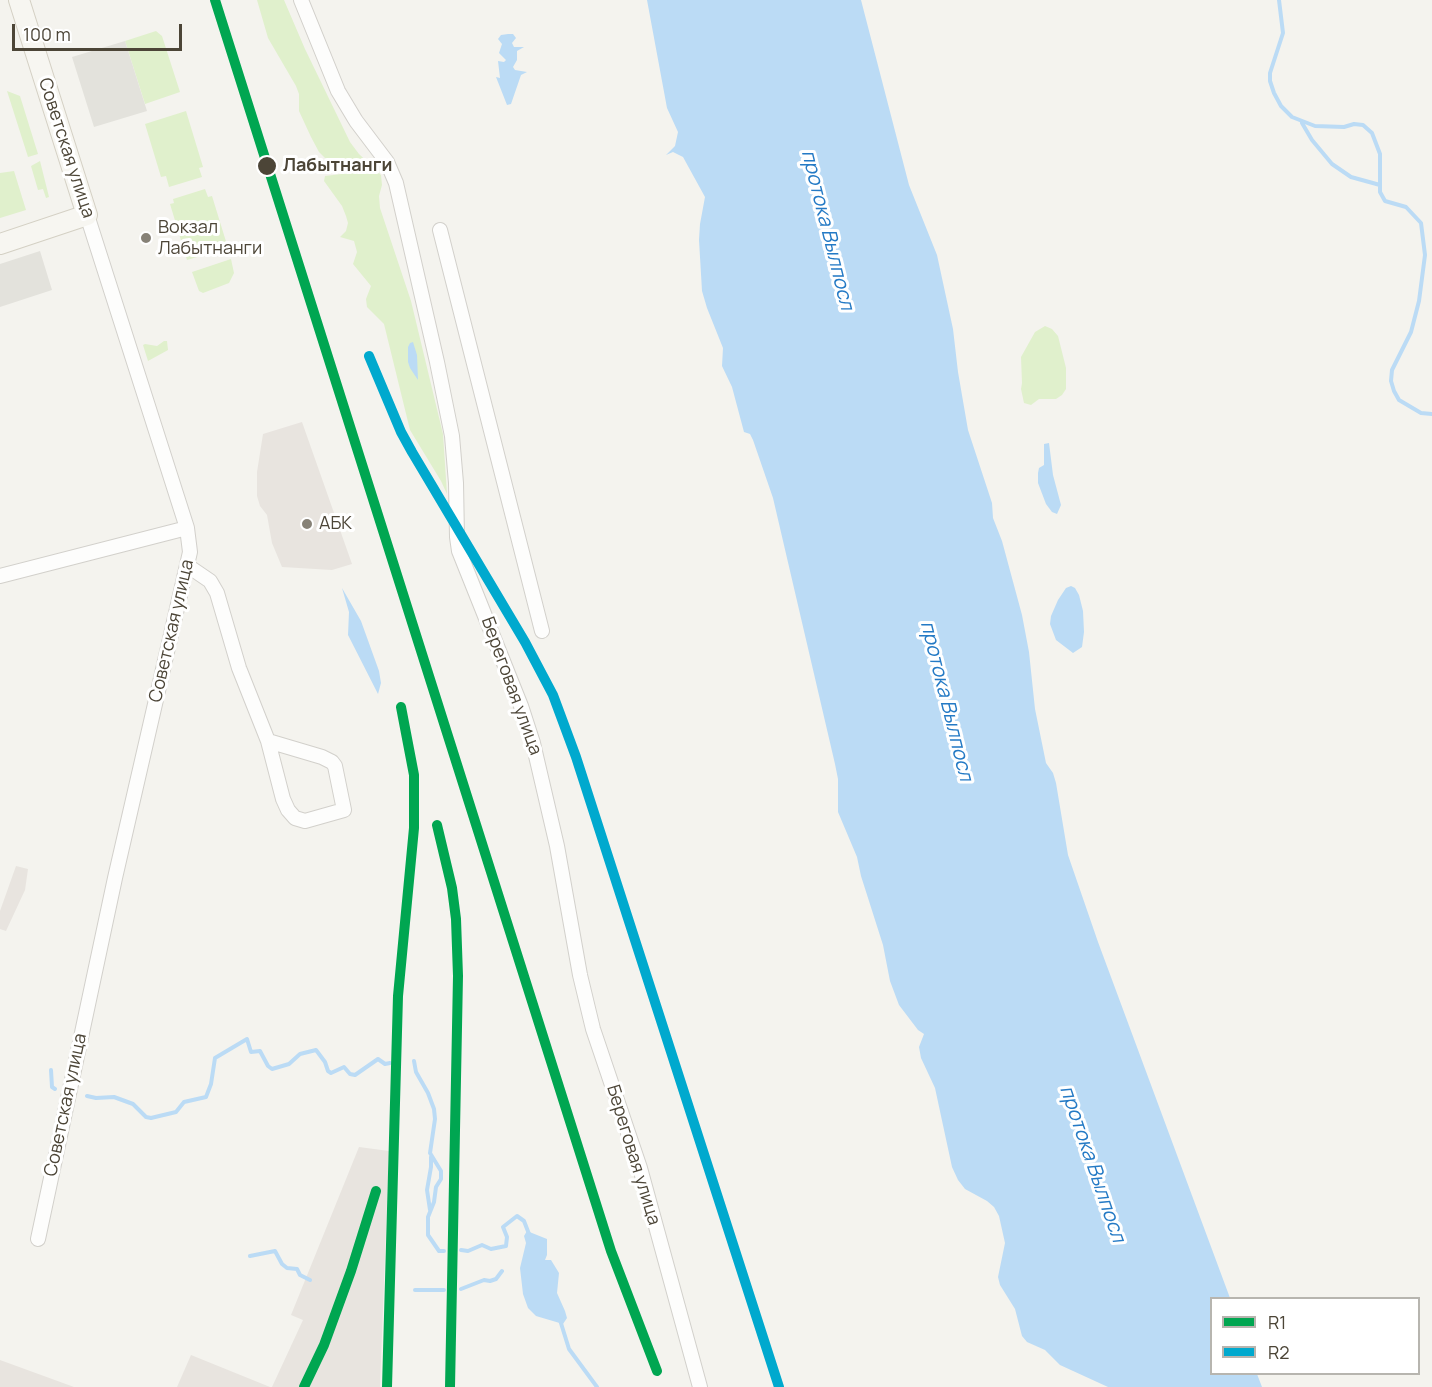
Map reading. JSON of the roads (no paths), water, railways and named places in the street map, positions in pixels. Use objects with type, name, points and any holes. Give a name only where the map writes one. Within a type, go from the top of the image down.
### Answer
[{"type":"main road","name":"Советская улица","points":[[20,0],[87,215]]},
{"type":"main road","points":[[0,244],[87,215]]},
{"type":"street","name":"Береговая улица","points":[[301,0],[338,91],[356,121],[387,162],[396,183],[452,436],[456,483],[456,537],[459,551],[521,706],[533,743],[557,846],[580,975],[591,1021],[639,1168],[700,1387]]},
{"type":"street","name":"Советская улица","points":[[38,1239],[129,814],[188,566],[190,544],[187,528],[87,215]]},
{"type":"street","points":[[440,230],[542,631]]},
{"type":"street","points":[[0,576],[187,528]]},
{"type":"street","points":[[188,566],[215,587],[239,668],[268,741],[288,810],[295,818],[305,821],[344,810],[335,766],[332,762],[268,741]]},
{"type":"water","name":"протока Вылпосл","points":[[647,0],[861,0],[909,185],[937,255],[953,329],[968,430],[992,503],[993,518],[1002,541],[1022,615],[1029,652],[1035,709],[1046,763],[1056,783],[1068,855],[1230,1297],[1210,1297],[1210,1375],[1257,1375],[1262,1387],[1108,1387],[1060,1365],[1045,1350],[1027,1342],[1022,1336],[1015,1309],[1000,1285],[998,1277],[1005,1243],[999,1216],[987,1201],[965,1189],[952,1167],[935,1088],[921,1058],[919,1047],[924,1034],[918,1030],[899,1005],[890,981],[883,945],[857,857],[838,812],[838,779],[835,764],[773,498],[753,440],[750,434],[744,432],[732,387],[722,366],[723,348],[702,291],[699,240],[705,197],[683,157],[673,152],[666,155],[675,146],[678,132],[667,108]]},
{"type":"water","points":[[513,34],[516,38],[512,43],[514,47],[524,47],[517,51],[517,60],[513,67],[515,70],[527,72],[521,75],[511,104],[507,105],[496,77],[500,78],[498,61],[506,60],[499,53],[502,44],[498,39],[501,35]]},
{"type":"water","points":[[413,342],[417,355],[418,380],[408,362],[408,347]]},
{"type":"water","points":[[1049,443],[1053,475],[1061,505],[1057,514],[1052,512],[1046,504],[1038,483],[1039,468],[1044,465],[1044,444]]},
{"type":"water","points":[[1071,586],[1079,595],[1083,611],[1084,632],[1082,647],[1073,653],[1056,640],[1050,624],[1058,600],[1066,588]]},
{"type":"water","points":[[342,588],[361,621],[379,671],[381,683],[378,694],[348,635],[349,612]]},
{"type":"water","points":[[527,1231],[547,1239],[545,1260],[551,1260],[559,1273],[557,1293],[567,1318],[563,1324],[536,1316],[528,1308],[523,1294],[520,1268],[526,1243],[524,1236]]},
{"type":"waterway","points":[[1279,0],[1283,33],[1270,73],[1270,81],[1281,106],[1292,117],[1315,126],[1363,125],[1372,133],[1380,154],[1380,192],[1385,201],[1406,207],[1421,223],[1425,255],[1419,301],[1411,332],[1392,370],[1391,381],[1399,400],[1421,413],[1432,414]]},
{"type":"waterway","points":[[1302,123],[1312,140],[1332,164],[1351,177],[1380,185]]},
{"type":"waterway","points":[[87,1096],[114,1097],[133,1104],[146,1117],[151,1118],[176,1112],[184,1102],[206,1097],[211,1084],[215,1058],[247,1039],[251,1052],[260,1051],[272,1069],[289,1064],[300,1054],[316,1050],[331,1073],[344,1067],[350,1074],[355,1075],[378,1059],[385,1064],[390,1063]]},
{"type":"waterway","points":[[414,1061],[416,1072],[434,1109],[435,1119],[430,1153],[441,1171],[441,1179],[436,1187],[434,1202],[428,1217],[428,1235],[439,1251],[444,1251]]},
{"type":"waterway","points":[[51,1070],[52,1087],[55,1089]]},
{"type":"waterway","points":[[430,1210],[427,1190],[431,1157]]},
{"type":"waterway","points":[[461,1250],[468,1251],[482,1245],[491,1249],[506,1246],[507,1237],[503,1227],[517,1216],[524,1221],[529,1234]]},
{"type":"waterway","points":[[250,1256],[275,1251],[282,1264],[287,1268],[297,1269],[300,1275],[310,1280]]},
{"type":"waterway","points":[[461,1289],[484,1280],[496,1279],[502,1271]]},
{"type":"waterway","points":[[415,1290],[444,1290]]},
{"type":"waterway","points":[[560,1320],[569,1349],[597,1387]]},
{"type":"place","name":"Лабытнанги","points":[[267,166]]},
{"type":"place","name":"Вокзал Лабытнанги","points":[[146,238]]},
{"type":"place","name":"АБК","points":[[307,524]]}]
